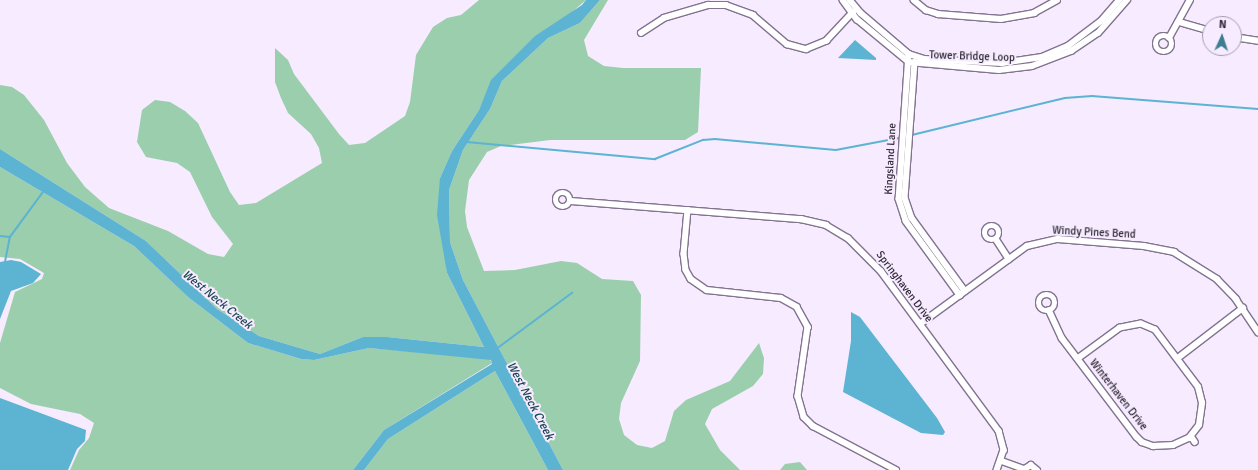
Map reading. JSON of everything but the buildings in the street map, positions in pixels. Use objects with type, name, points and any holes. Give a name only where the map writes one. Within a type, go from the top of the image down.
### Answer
[{"type":"street","name":"Tower Bridge Loop","points":[[843,0],[852,13],[908,62],[915,64],[999,70],[1043,63],[1071,51],[1109,23],[1127,0]]},
{"type":"street","name":"Tower Bridge Loop","points":[[850,0],[857,9],[909,54],[916,56],[1002,63],[1042,56],[1068,46],[1089,32],[1119,0]]},
{"type":"street","points":[[914,0],[926,10],[938,14],[997,19],[1034,13],[1057,0]]},
{"type":"street","points":[[1169,38],[1190,0]]},
{"type":"street","points":[[641,34],[664,18],[708,5],[726,5],[753,15],[787,44],[806,49],[826,41],[857,9]]},
{"type":"street","points":[[1179,22],[1202,29]]},
{"type":"street","points":[[1242,38],[1258,41]]},
{"type":"street","name":"Kingsland Lane","points":[[909,54],[898,199],[906,221],[960,295]]},
{"type":"street","name":"Kingsland Lane","points":[[916,56],[905,198],[912,218],[965,291]]},
{"type":"street","name":"Springhaven Drive","points":[[571,201],[801,219],[837,231],[868,256],[999,431],[1004,444],[1002,461],[997,470]]},
{"type":"street","points":[[688,210],[684,254],[686,270],[691,279],[707,290],[781,298],[798,307],[808,327],[798,396],[804,417],[813,426],[896,470]]},
{"type":"street","points":[[996,239],[1009,259]]},
{"type":"street","name":"Windy Pines Bend","points":[[920,324],[1027,246],[1058,240],[1165,249],[1184,257],[1217,279],[1243,308],[1258,332]]},
{"type":"street","points":[[1178,358],[1243,308]]},
{"type":"street","name":"Winterhaven Drive","points":[[1049,310],[1060,334],[1078,359],[1142,442],[1153,446],[1166,447],[1191,436],[1201,419],[1202,403],[1196,383],[1155,330],[1134,324],[1114,331],[1078,359]]},
{"type":"street","points":[[1191,436],[1195,442]]},
{"type":"street","points":[[1002,461],[1023,470],[1031,465],[1037,470]]},
{"type":"green space","points":[[479,0],[586,0],[492,80],[479,110],[452,151],[440,178],[447,273],[484,347],[387,337],[363,337],[320,354],[259,336],[217,309],[146,241],[0,149],[0,85],[12,87],[24,95],[44,120],[67,163],[85,187],[109,208],[168,231],[208,254],[224,257],[233,244],[212,217],[190,172],[177,163],[146,157],[137,142],[142,110],[155,100],[170,102],[185,111],[198,123],[230,192],[239,205],[256,203],[322,163],[319,148],[311,134],[288,113],[281,98],[275,82],[275,48],[288,60],[294,74],[349,145],[365,143],[405,116],[410,102],[416,55],[433,27],[447,18],[461,15]]},
{"type":"green space","points":[[600,0],[608,0],[584,40],[588,56],[604,66],[623,68],[701,68],[698,132],[685,140],[550,140],[501,146],[487,152],[469,180],[465,211],[467,227],[484,271],[515,270],[561,261],[577,263],[602,279],[633,281],[641,295],[640,361],[621,403],[619,419],[624,435],[637,445],[652,448],[665,441],[674,411],[686,400],[730,381],[759,343],[764,358],[763,374],[753,386],[712,409],[705,424],[720,450],[740,470],[563,470],[463,280],[450,242],[449,190],[463,150],[490,109],[502,81],[548,38],[580,23]]},
{"type":"green space","points":[[0,167],[134,246],[188,297],[248,343],[301,359],[314,360],[369,348],[489,358],[492,363],[384,430],[353,470],[70,470],[79,450],[89,438],[94,423],[80,414],[31,404],[0,388],[0,343],[15,292],[42,279],[44,273],[20,259],[0,257]]},
{"type":"green space","points":[[495,371],[548,470],[364,470],[388,439]]},
{"type":"green space","points":[[800,462],[807,470],[780,470],[785,464]]},
{"type":"water","points":[[586,0],[600,0],[580,23],[548,38],[502,81],[490,109],[463,150],[449,190],[450,242],[463,280],[563,470],[548,470],[495,371],[388,439],[364,470],[353,470],[384,430],[492,364],[491,360],[369,348],[314,360],[301,359],[248,343],[188,297],[134,246],[0,167],[0,149],[146,241],[217,309],[259,336],[320,354],[363,337],[387,337],[484,347],[447,273],[437,215],[440,178],[452,151],[479,110],[491,80],[535,36],[582,5]]},
{"type":"water","points":[[855,40],[876,58],[876,60],[838,58]]},
{"type":"water","points":[[11,260],[21,262],[41,274],[33,283],[11,291],[0,319],[0,262]]},
{"type":"water","points":[[851,312],[860,317],[937,418],[945,432],[943,435],[921,433],[843,392],[851,341]]},
{"type":"water","points":[[0,398],[86,430],[85,441],[77,449],[68,470],[0,470]]},
{"type":"waterway","points":[[912,135],[1065,98],[1092,96],[1258,109]]},
{"type":"waterway","points":[[467,142],[655,159],[703,140],[715,139],[836,150],[899,138]]},
{"type":"waterway","points":[[5,262],[10,237],[43,192]]},
{"type":"waterway","points":[[0,236],[10,237]]},
{"type":"waterway","points":[[499,347],[572,293]]},
{"type":"water label","name":"West Neck Creek","points":[[217,300]]},
{"type":"water label","name":"West Neck Creek","points":[[530,401]]}]
